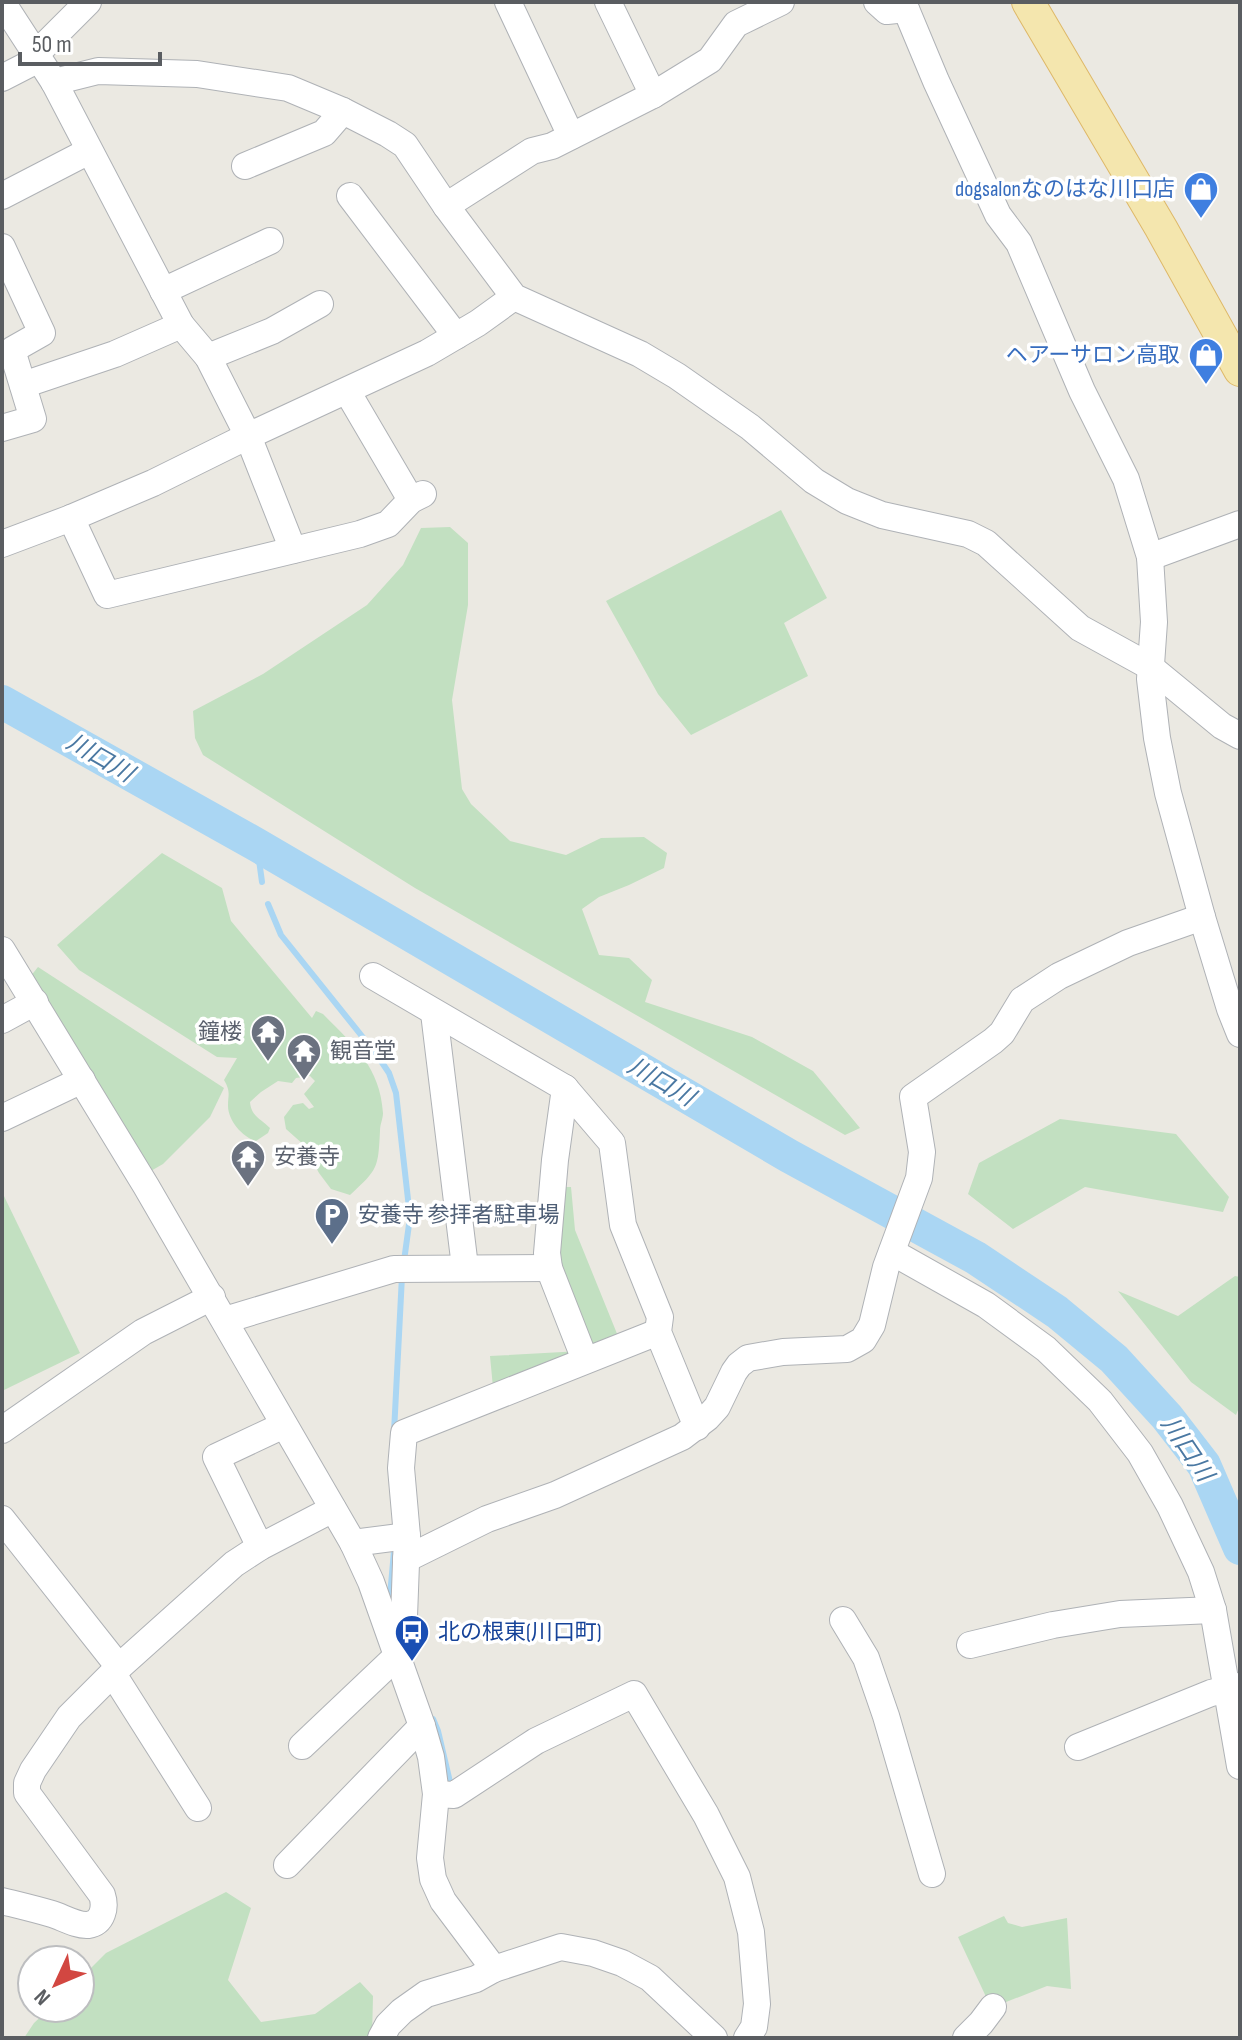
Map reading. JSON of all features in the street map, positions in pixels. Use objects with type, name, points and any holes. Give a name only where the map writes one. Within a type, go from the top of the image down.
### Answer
[{"type":"main road","points":[[1028,2],[1145,200],[1240,370]]},
{"type":"street","points":[[2,2],[54,82],[181,325],[208,357],[248,436],[293,550]]},
{"type":"street","points":[[2,78],[38,56],[88,2]]},
{"type":"street","points":[[508,2],[571,136]]},
{"type":"street","points":[[608,2],[653,95]]},
{"type":"street","points":[[446,206],[532,151],[552,146],[653,95],[710,60],[736,24],[781,2]]},
{"type":"street","points":[[877,2],[887,11],[904,6],[998,215],[1019,243],[1082,391],[1126,479],[1150,557],[1154,622],[1149,666],[1157,738],[1168,793],[1202,917],[1240,1034]]},
{"type":"street","points":[[54,82],[98,71],[197,74],[288,88],[388,134],[405,145],[514,297],[640,354],[677,376],[750,427],[814,481],[847,501],[882,515],[968,534],[986,543],[1080,628],[1149,666],[1214,720],[1240,736]]},
{"type":"street","points":[[245,166],[324,133],[343,111]]},
{"type":"street","points":[[2,196],[89,151]]},
{"type":"street","points":[[350,196],[456,336]]},
{"type":"street","points":[[163,291],[270,241]]},
{"type":"street","points":[[2,247],[42,333],[12,350],[33,419],[2,428]]},
{"type":"street","points":[[2,544],[153,483],[427,353],[514,297]]},
{"type":"street","points":[[208,357],[272,331],[320,304]]},
{"type":"street","points":[[23,385],[115,354],[181,325]]},
{"type":"street","points":[[71,518],[107,595],[360,534],[388,524],[417,497],[347,391]]},
{"type":"street","points":[[1150,557],[1240,524]]},
{"type":"street","points":[[353,1543],[401,1543],[487,1519],[555,1495],[655,1450],[697,1427],[717,1407],[734,1372],[748,1358],[783,1352],[847,1349],[863,1340],[872,1325],[886,1267],[921,1166],[922,1152],[913,1097],[993,1041],[1002,1033],[1022,1000],[1059,976],[1128,943],[1202,917]]},
{"type":"street","points":[[2,950],[212,1297],[353,1543],[388,1628],[444,1795],[430,1858],[433,1879],[443,1901],[494,1969]]},
{"type":"street","points":[[373,976],[565,1088],[612,1143],[623,1225],[660,1317],[658,1332],[697,1427]]},
{"type":"street","points":[[2,1020],[35,1002]]},
{"type":"street","points":[[434,1013],[465,1267]]},
{"type":"street","points":[[2,1118],[82,1080]]},
{"type":"street","points":[[565,1088],[547,1253],[549,1268],[585,1360]]},
{"type":"street","points":[[893,1249],[986,1305],[1064,1365],[1100,1401],[1140,1453],[1170,1506],[1201,1572],[1233,1687],[1240,1766]]},
{"type":"street","points":[[225,1320],[404,1269],[549,1268]]},
{"type":"street","points":[[2,1430],[143,1332],[212,1297]]},
{"type":"street","points":[[388,1628],[404,1617],[401,1468],[404,1433],[658,1332]]},
{"type":"street","points":[[260,1547],[216,1457],[284,1425]]},
{"type":"street","points":[[2,1901],[86,1926],[102,1914],[105,1905],[102,1895],[27,1793],[27,1783],[33,1770],[69,1717],[116,1670],[234,1564],[333,1509]]},
{"type":"street","points":[[2,1519],[116,1670],[198,1808]]},
{"type":"street","points":[[970,1645],[1053,1625],[1120,1614],[1213,1610]]},
{"type":"street","points":[[843,1620],[866,1658],[932,1874]]},
{"type":"street","points":[[302,1746],[397,1656]]},
{"type":"street","points":[[1078,1747],[1233,1687]]},
{"type":"street","points":[[444,1795],[536,1741],[634,1694],[706,1815],[737,1877],[751,1932],[757,2004],[754,2027],[747,2038]]},
{"type":"street","points":[[287,1865],[422,1726]]},
{"type":"street","points":[[381,2038],[388,2025],[414,2001],[439,1989],[476,1979],[494,1969],[561,1947],[622,1963],[650,1978],[714,2038]]},
{"type":"street","points":[[966,2038],[993,2007]]},
{"type":"green space","points":[[781,510],[827,598],[784,623],[808,676],[691,735],[658,694],[606,601]]},
{"type":"green space","points":[[450,527],[468,543],[468,605],[452,700],[462,789],[471,804],[510,841],[566,855],[601,838],[644,837],[667,853],[664,868],[599,897],[582,909],[599,955],[629,958],[652,980],[645,1002],[752,1037],[813,1071],[860,1128],[845,1135],[415,888],[203,755],[195,738],[193,711],[263,674],[367,605],[403,565],[421,528]]},
{"type":"green space","points":[[162,853],[222,888],[231,921],[312,1018],[316,1011],[323,1014],[371,1069],[383,1113],[378,1153],[375,1168],[350,1195],[331,1189],[304,1145],[286,1129],[284,1117],[293,1105],[303,1103],[309,1109],[314,1107],[304,1094],[315,1081],[310,1076],[296,1078],[292,1083],[278,1081],[250,1102],[254,1114],[270,1128],[256,1141],[251,1139],[230,1117],[224,1080],[237,1058],[217,1057],[79,970],[57,945]]},
{"type":"green space","points":[[38,967],[224,1088],[210,1117],[163,1164],[149,1172],[30,977]]},
{"type":"green space","points":[[1060,1119],[1176,1134],[1229,1197],[1223,1212],[1085,1187],[1013,1229],[968,1194],[979,1163]]},
{"type":"green space","points":[[553,1187],[571,1187],[575,1230],[622,1346],[494,1398],[490,1356],[581,1351],[549,1268]]},
{"type":"green space","points":[[2,1192],[80,1353],[2,1391]]},
{"type":"green space","points":[[1235,1276],[1240,1277],[1240,1405],[1236,1415],[1191,1382],[1118,1291],[1178,1316]]},
{"type":"green space","points":[[226,1892],[251,1908],[228,1980],[261,2022],[315,2014],[360,1982],[373,1996],[372,2038],[24,2038],[33,2024],[96,2024],[96,1963],[106,1953]]},
{"type":"green space","points":[[1004,1916],[1008,1923],[1022,1927],[1067,1918],[1071,1989],[1047,1986],[996,2006],[988,2001],[958,1937]]},
{"type":"waterway","name":"川口川","points":[[2,702],[257,845],[789,1156],[976,1258],[1057,1312],[1114,1359],[1167,1417],[1204,1465],[1240,1548]]},
{"type":"waterway","points":[[257,845],[262,882]]},
{"type":"waterway","points":[[268,904],[281,935],[389,1073],[396,1093],[410,1217],[404,1261]]},
{"type":"waterway","points":[[394,1432],[402,1276]]},
{"type":"waterway","points":[[393,1607],[390,1596],[394,1551]]},
{"type":"waterway","points":[[433,1719],[450,1782],[448,1790]]},
{"type":"place","name":"dogsalonなのはな川口店","points":[[1201,220]]},
{"type":"place","name":"ヘアーサロン高取","points":[[1206,386]]},
{"type":"place","name":"鐘楼","points":[[268,1063]]},
{"type":"place","name":"観音堂","points":[[304,1082]]},
{"type":"place","name":"安養寺","points":[[248,1188]]},
{"type":"place","name":"安養寺 参拝者駐車場","points":[[332,1246]]},
{"type":"place","name":"北の根東(川口町)","points":[[412,1663]]}]
